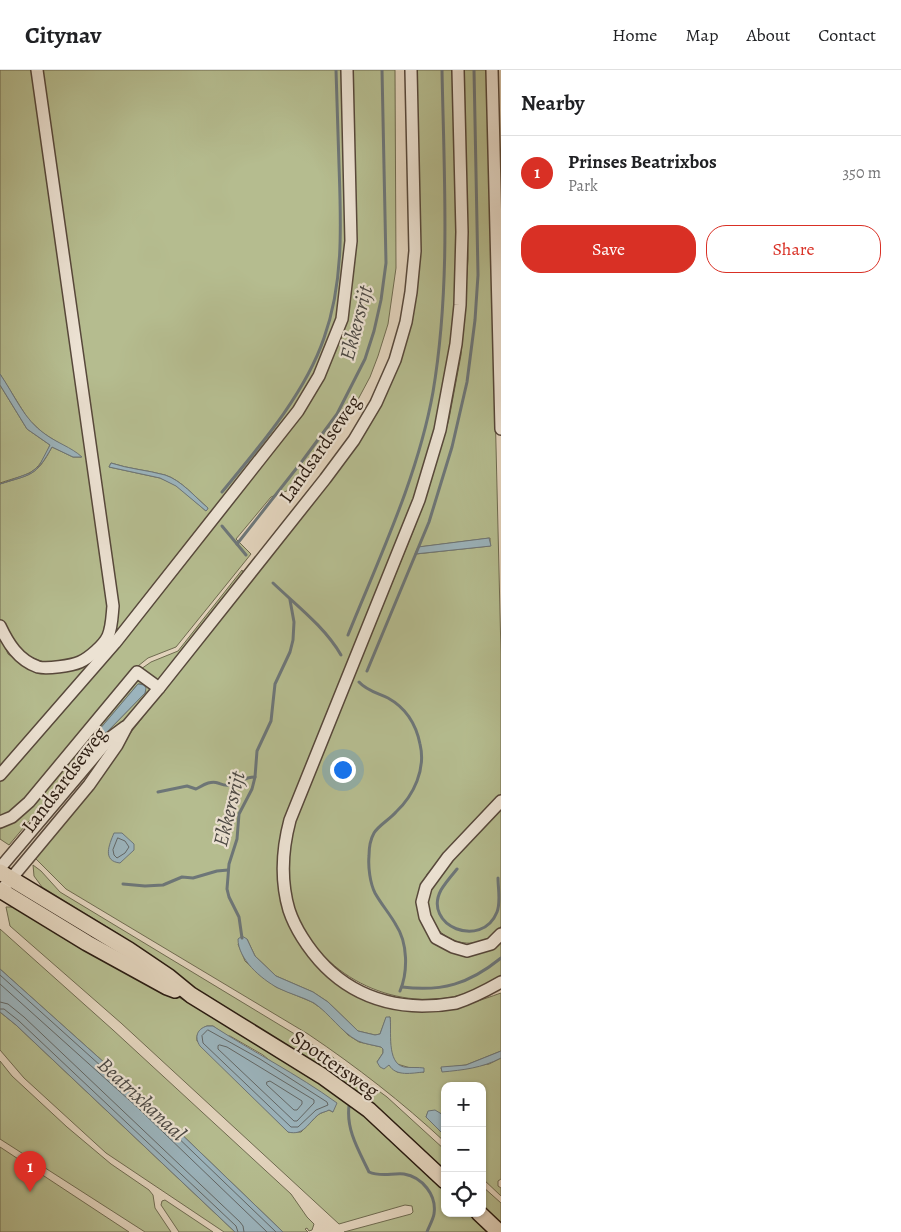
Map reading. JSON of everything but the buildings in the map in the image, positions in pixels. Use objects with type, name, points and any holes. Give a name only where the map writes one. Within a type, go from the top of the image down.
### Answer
[{"type":"main road","name":"Spottersweg","points":[[4,873],[129,950],[169,977],[191,995],[343,1090],[393,1131],[441,1177]]},
{"type":"main road","name":"Spottersweg","points":[[0,891],[167,987],[191,995]]},
{"type":"main road","points":[[483,1217],[499,1232]]},
{"type":"street","points":[[37,70],[113,606],[111,640]]},
{"type":"street","points":[[0,775],[298,411],[322,368],[342,319],[351,241],[347,70]]},
{"type":"street","name":"Landsardseweg","points":[[0,891],[4,873],[89,785],[117,746],[127,726],[354,440],[376,403],[395,360],[412,292],[415,250],[411,70]]},
{"type":"street","points":[[458,70],[462,242],[460,305],[456,344],[440,430],[419,500],[290,820],[283,853],[282,875],[289,912],[309,949],[326,968],[359,992],[384,1002],[402,1006],[430,1006],[456,1003],[484,992],[501,982]]},
{"type":"street","points":[[492,70],[501,429]]},
{"type":"street","points":[[0,626],[9,645],[23,658],[39,667],[60,667],[80,662],[111,640]]},
{"type":"street","name":"Landsardseweg","points":[[0,822],[12,817],[30,802],[137,672],[159,688]]},
{"type":"street","points":[[501,801],[448,857],[426,887],[422,902],[425,918],[436,938],[453,947],[467,950],[490,944],[501,934]]},
{"type":"green space","points":[[0,70],[33,70],[106,589],[107,612],[103,634],[92,648],[75,659],[63,662],[44,662],[26,655],[8,638],[0,620],[0,484],[32,473],[41,464],[52,447],[73,457],[81,457],[43,433],[28,419],[0,374]]},
{"type":"green space","points":[[38,70],[345,70],[345,278],[336,328],[306,394],[120,629],[114,628]],"holes":[[[111,463],[171,477],[208,508],[206,511],[176,485],[160,478],[109,467]]]},
{"type":"green space","points":[[350,70],[395,70],[396,268],[388,324],[370,377],[336,435],[297,487],[271,497],[236,539],[251,554],[176,647],[148,658],[138,666],[28,798],[17,809],[0,818],[0,635],[8,654],[31,669],[40,671],[103,649],[286,431],[346,312]]},
{"type":"green space","points":[[416,70],[458,70],[462,259],[440,430],[285,837],[289,912],[326,968],[384,1002],[388,1008],[433,1011],[472,1003],[501,993],[501,1051],[466,1065],[441,1068],[442,1071],[489,1064],[501,1058],[501,1179],[498,1181],[498,1186],[501,1188],[501,1196],[486,1182],[486,1082],[441,1082],[441,1114],[428,1112],[426,1117],[441,1132],[441,1138],[396,1099],[326,1046],[66,889],[35,858],[92,787],[132,731],[349,455],[407,334]],"holes":[[[247,939],[255,956],[276,976],[313,992],[328,1002],[358,1031],[375,1035],[380,1034],[386,1018],[390,1017],[390,1047],[397,1064],[424,1072],[397,1072],[389,1065],[377,1062],[383,1053],[381,1047],[359,1042],[348,1035],[325,1011],[312,1002],[276,987],[245,961],[238,944]]]},
{"type":"green space","points":[[464,70],[487,70],[501,654],[501,794],[427,874],[419,895],[448,949],[501,940],[501,975],[466,993],[453,997],[428,999],[402,997],[378,991],[355,980],[334,966],[317,948],[303,927],[293,903],[289,883],[290,844],[294,824],[428,491],[449,419],[461,355],[468,259]],"holes":[[[490,538],[490,546],[416,554],[419,547]]]},
{"type":"green space","points":[[0,385],[27,429],[50,445],[41,463],[31,472],[0,483]]},
{"type":"green space","points":[[242,570],[244,574],[159,679],[156,680],[141,669],[151,662],[178,651]]},
{"type":"green space","points":[[137,681],[141,681],[149,686],[150,692],[136,709],[70,772],[9,845],[0,839],[0,827],[17,819],[33,805]],"holes":[[[138,684],[141,684],[146,691],[145,693],[104,735],[99,730]]]},
{"type":"green space","points":[[501,807],[501,926],[493,935],[483,941],[472,943],[451,939],[441,933],[434,924],[429,913],[428,895],[449,862]]},
{"type":"green space","points":[[33,865],[60,892],[331,1056],[387,1097],[441,1146],[441,1168],[175,977],[122,936],[42,887],[34,876]]},
{"type":"green space","points":[[6,907],[15,907],[227,1024],[355,1105],[441,1183],[441,1217],[476,1217],[492,1232],[344,1232],[411,1214],[413,1212],[412,1206],[405,1205],[339,1224],[121,1023],[10,926]],"holes":[[[207,1026],[213,1026],[227,1036],[263,1055],[333,1112],[329,1110],[319,1114],[301,1132],[288,1132],[197,1041],[200,1030]]]},
{"type":"green space","points":[[0,929],[291,1194],[314,1224],[312,1230],[309,1231],[307,1228],[305,1229],[308,1232],[283,1232],[146,1100],[0,969]]},
{"type":"green space","points":[[0,1012],[235,1232],[224,1232],[106,1153],[24,1078],[0,1050]]},
{"type":"green space","points":[[0,1061],[12,1076],[67,1127],[111,1164],[149,1190],[153,1195],[155,1208],[171,1232],[145,1232],[0,1139]]},
{"type":"green space","points":[[0,1147],[129,1232],[0,1232]]},
{"type":"green space","points":[[486,1190],[501,1203],[501,1225],[486,1211]]},
{"type":"green space","points":[[165,1200],[213,1232],[179,1232],[161,1205],[162,1201]]},
{"type":"water","points":[[0,374],[31,422],[50,437],[82,457],[73,457],[52,447],[41,464],[37,469],[32,473],[0,484],[30,473],[39,466],[50,445],[27,429],[0,385]]},
{"type":"water","points":[[111,463],[171,477],[208,508],[206,511],[176,486],[160,478],[109,467]]},
{"type":"water","points":[[489,538],[491,546],[415,554],[418,547]]},
{"type":"water","points":[[138,684],[144,685],[146,688],[145,693],[105,734],[100,734],[99,730]]},
{"type":"water","points":[[114,833],[122,833],[134,844],[134,850],[120,863],[114,862],[108,852]]},
{"type":"water","points":[[242,936],[247,939],[255,956],[276,976],[313,992],[328,1002],[358,1031],[375,1035],[380,1034],[386,1017],[390,1017],[391,1045],[394,1059],[404,1067],[424,1068],[424,1072],[400,1073],[389,1065],[384,1069],[380,1067],[377,1062],[383,1053],[381,1047],[358,1041],[346,1033],[314,1003],[278,988],[258,974],[242,954],[238,939]]},
{"type":"water","name":"Beatrixkanaal","points":[[0,969],[146,1100],[283,1232],[235,1232],[0,1012]]},
{"type":"water","points":[[207,1026],[213,1026],[322,1092],[337,1103],[333,1112],[329,1110],[319,1114],[305,1128],[298,1132],[288,1132],[200,1046],[197,1034]]},
{"type":"water","points":[[501,1051],[501,1058],[487,1064],[442,1072],[441,1067],[466,1065]]},
{"type":"water","points":[[435,1110],[441,1114],[441,1132],[426,1117],[428,1111]]},
{"type":"waterway","points":[[222,492],[266,438],[293,399],[316,359],[330,317],[335,296],[340,252],[336,70]]},
{"type":"waterway","name":"Ekkersrijt","points":[[246,555],[237,544],[337,414],[365,359],[374,331],[381,300],[386,263],[382,70]]},
{"type":"waterway","points":[[348,635],[408,485],[418,454],[433,392],[439,352],[444,271],[445,191],[442,70]]},
{"type":"waterway","points":[[367,671],[429,522],[452,447],[467,382],[475,320],[478,275],[474,70]]},
{"type":"waterway","name":"Ekkersrijt","points":[[222,526],[237,544]]},
{"type":"waterway","name":"Ekkersrijt","points":[[273,583],[319,626],[341,655]]},
{"type":"waterway","name":"Ekkersrijt","points":[[242,938],[239,917],[227,889],[229,864],[237,839],[239,814],[252,789],[255,777],[257,751],[271,721],[275,684],[290,652],[293,640],[294,622],[290,600]]},
{"type":"waterway","name":"Ekkersrijt","points":[[359,682],[369,690],[388,698],[405,712],[413,723],[420,744],[420,772],[413,790],[393,815],[374,833],[369,850],[369,870],[373,889],[400,932],[405,949],[405,967],[400,991]]},
{"type":"waterway","points":[[158,792],[187,786],[196,789],[212,782],[228,785],[255,777]]},
{"type":"waterway","points":[[457,869],[441,890],[437,903],[440,914],[446,923],[456,929],[479,930],[490,923],[498,908],[498,878]]},
{"type":"waterway","points":[[123,884],[163,885],[182,877],[193,878],[228,870]]},
{"type":"waterway","points":[[402,987],[430,988],[454,984],[478,974],[501,958]]},
{"type":"waterway","name":"Ekkersrijt","points":[[363,1088],[366,1085]]},
{"type":"waterway","name":"Ekkersrijt","points":[[349,1106],[351,1132],[369,1172],[411,1176],[422,1183],[431,1194],[434,1214],[427,1232]]},
{"type":"place","name":"Prinses Beatrixbos","points":[[30,1192]]}]
